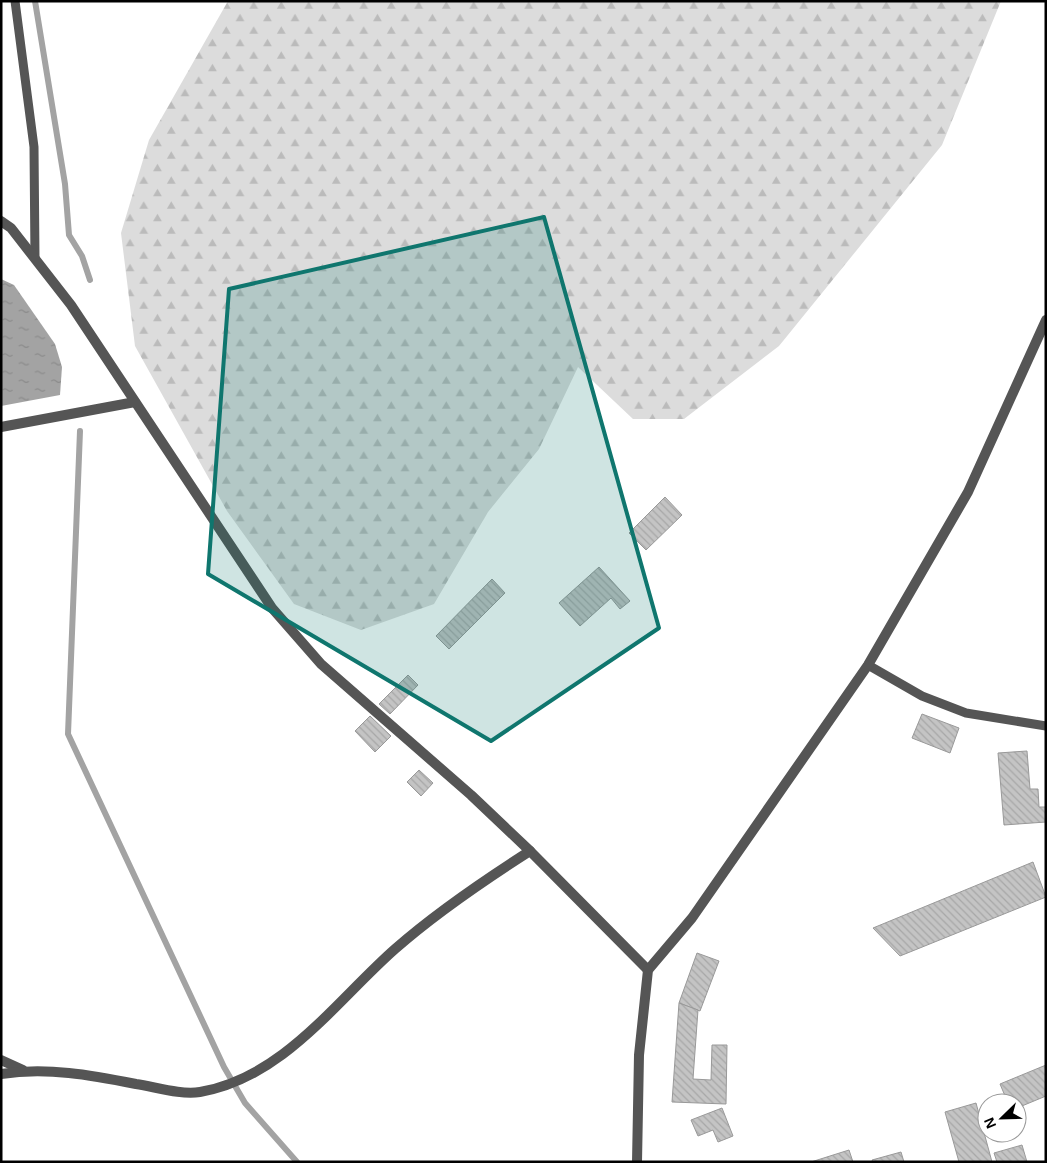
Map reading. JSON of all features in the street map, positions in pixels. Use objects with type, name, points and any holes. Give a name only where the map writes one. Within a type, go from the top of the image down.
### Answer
[{"type":"street","points":[[1,221],[11,228],[71,305],[272,608],[321,664],[471,795],[530,851],[648,970]]},
{"type":"street","points":[[638,1162],[639,1054],[648,970],[692,918],[868,665],[968,492],[1046,320]]},
{"type":"street","points":[[1,427],[135,402]]},
{"type":"street","points":[[1,1074],[24,1070],[78,1073],[198,1093],[220,1088],[244,1078],[276,1060],[330,1012],[395,949],[463,894],[530,851]]},
{"type":"street","points":[[1,1060],[24,1070]]},
{"type":"lane","points":[[15,1],[34,147],[35,258]]},
{"type":"lane","points":[[868,665],[922,696],[966,713],[1046,726]]},
{"type":"highlighted area","points":[[544,217],[659,628],[491,741],[208,574],[229,289]]},
{"type":"green space","points":[[228,1],[1001,1],[942,145],[779,346],[684,419],[633,419],[578,367],[539,449],[488,512],[434,604],[361,630],[294,604],[227,511],[135,346],[121,233],[149,140]]},
{"type":"water","points":[[1,279],[14,285],[55,344],[62,367],[60,395],[1,406]]},
{"type":"building","points":[[665,497],[682,515],[646,550],[629,533]]},
{"type":"building","points":[[599,567],[630,601],[620,609],[611,598],[580,626],[559,603]]},
{"type":"building","points":[[492,579],[505,593],[449,649],[436,636]]},
{"type":"building","points":[[408,675],[418,685],[390,714],[379,704]]},
{"type":"building","points":[[922,714],[959,728],[950,753],[912,738]]},
{"type":"building","points":[[370,716],[391,736],[375,752],[355,731]]},
{"type":"building","points":[[1027,751],[1030,789],[1038,789],[1039,807],[1046,807],[1046,822],[1004,825],[998,753]]},
{"type":"building","points":[[419,770],[433,783],[421,796],[407,782]]},
{"type":"building","points":[[1033,862],[1046,897],[900,956],[873,928]]},
{"type":"building","points":[[697,953],[719,961],[700,1011],[679,1003]]},
{"type":"building","points":[[679,1003],[698,1010],[693,1079],[711,1080],[712,1045],[727,1045],[726,1104],[672,1102]]},
{"type":"building","points":[[1046,1065],[1046,1096],[1027,1104],[1027,1093],[1004,1093],[1000,1084]]},
{"type":"building","points":[[976,1103],[977,1143],[987,1143],[992,1162],[959,1162],[945,1112]]},
{"type":"building","points":[[722,1108],[733,1136],[718,1142],[713,1130],[698,1136],[691,1120]]},
{"type":"building","points":[[1022,1145],[1027,1162],[997,1162],[994,1153]]},
{"type":"building","points":[[849,1150],[853,1162],[811,1162]]},
{"type":"building","points":[[901,1152],[904,1162],[873,1162],[872,1160]]},
{"type":"waterway","points":[[35,1],[65,184],[69,235],[82,256],[90,280]]},
{"type":"waterway","points":[[80,431],[68,734],[224,1067],[245,1103],[297,1162]]}]
